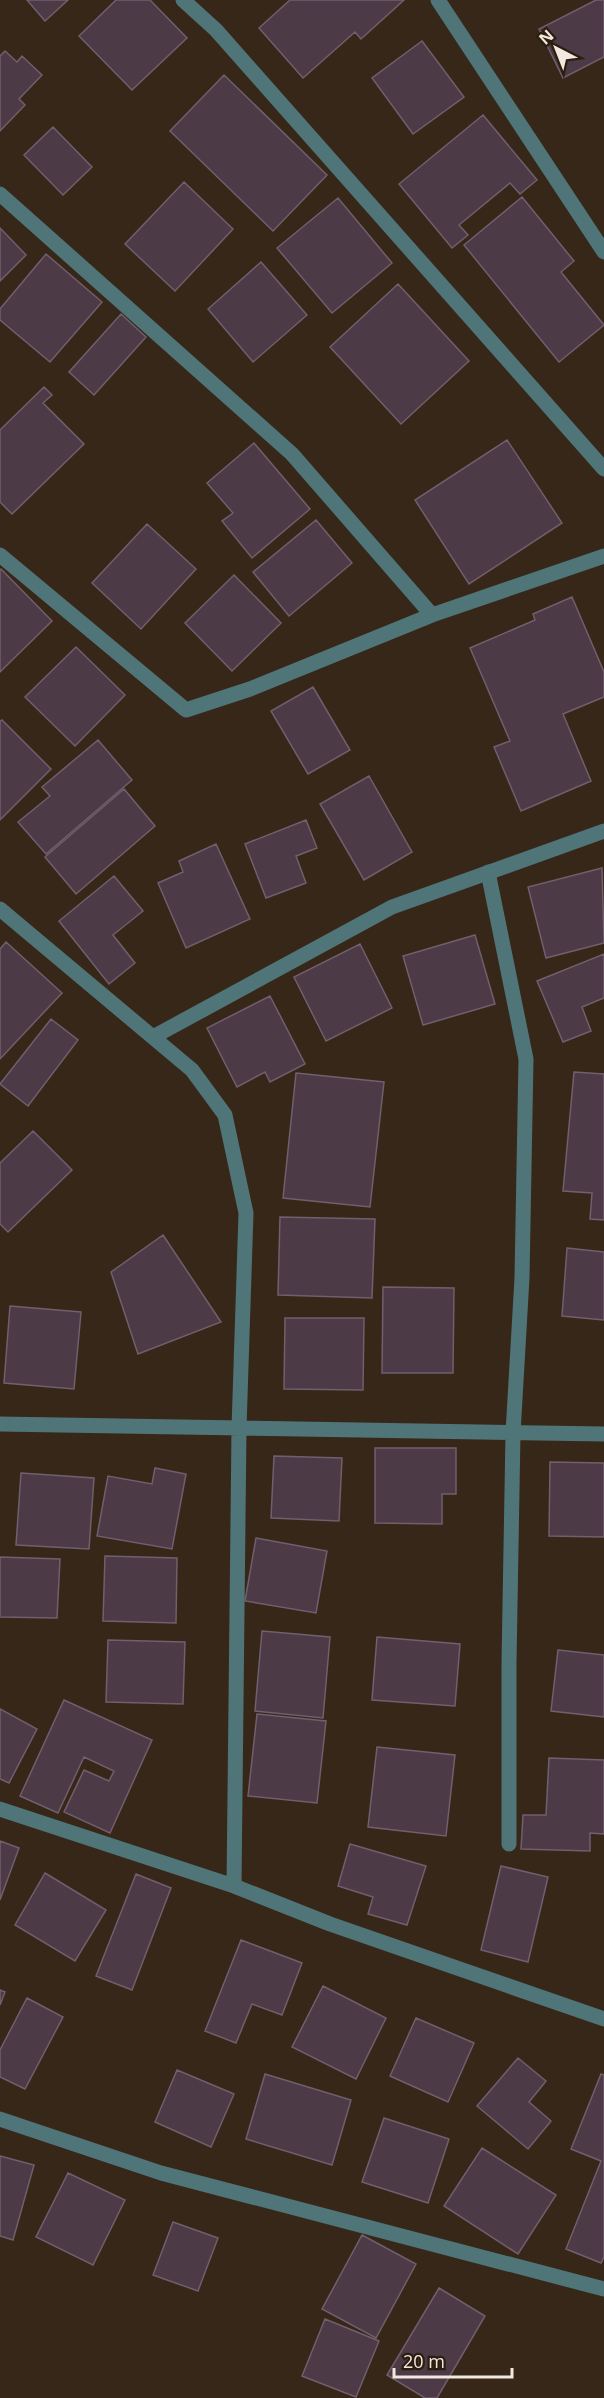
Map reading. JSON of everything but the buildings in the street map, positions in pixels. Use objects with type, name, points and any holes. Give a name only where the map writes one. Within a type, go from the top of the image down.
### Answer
[{"type":"street","points":[[183,0],[224,39],[604,469]]},
{"type":"street","points":[[438,0],[604,252]]},
{"type":"street","points":[[0,194],[292,454],[432,615]]},
{"type":"street","points":[[0,555],[186,710],[250,689],[432,615],[604,556]]},
{"type":"street","points":[[153,1038],[392,907],[604,831]]},
{"type":"street","points":[[488,872],[526,1059],[522,1278],[513,1433],[509,1844]]},
{"type":"street","points":[[0,909],[192,1070],[225,1115],[246,1213],[239,1428],[234,1886]]},
{"type":"street","points":[[0,1424],[604,1434]]},
{"type":"street","points":[[0,1809],[234,1886],[330,1924],[604,2019]]},
{"type":"street","points":[[0,2119],[161,2173],[604,2289]]}]
